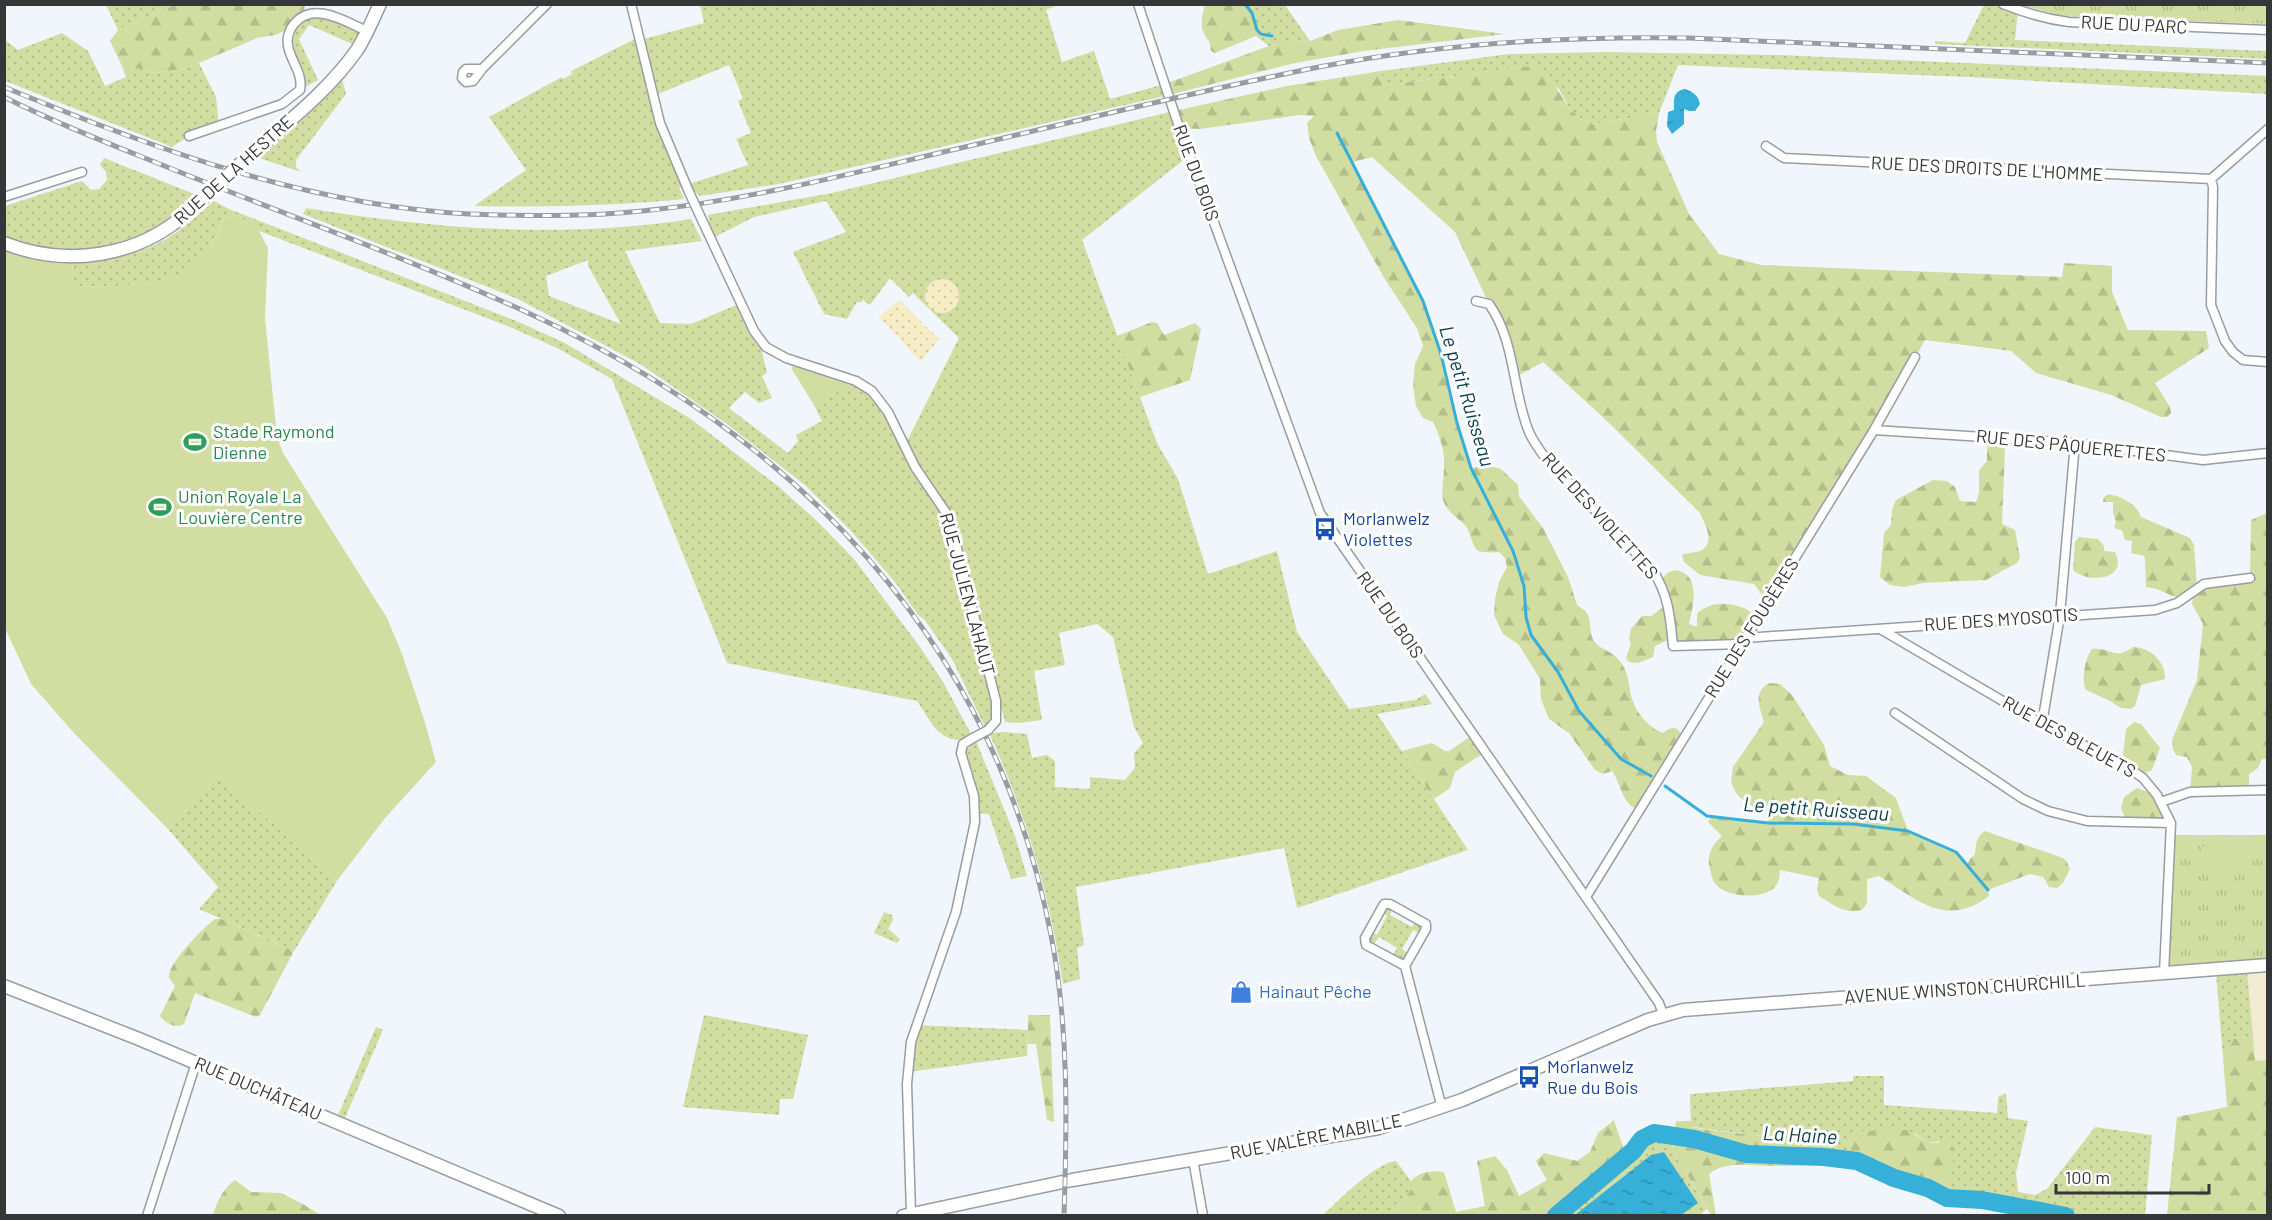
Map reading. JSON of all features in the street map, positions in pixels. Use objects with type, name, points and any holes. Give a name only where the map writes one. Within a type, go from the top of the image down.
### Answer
[{"type":"street","name":"RUE DE LA HESTRE","points":[[4,243],[46,254],[99,255],[142,242],[175,224],[302,110],[344,68],[359,47],[380,4]]},
{"type":"street","points":[[482,69],[547,4]]},
{"type":"street","name":"RUE JULIEN LAHAUT","points":[[631,4],[664,135],[754,331],[766,347],[786,358],[856,381],[872,391],[888,412],[920,474],[947,511],[996,701],[996,722],[988,730],[963,744],[961,753],[974,796],[975,822],[956,912],[914,1030],[909,1056],[907,1215]]},
{"type":"street","name":"RUE DU BOIS","points":[[1138,4],[1177,121],[1320,513],[1659,1003],[1663,1014]]},
{"type":"street","name":"RUE DU PARC","points":[[2003,4],[2024,13],[2061,21],[2268,30]]},
{"type":"street","points":[[189,136],[282,104],[300,90],[301,77],[288,42],[291,28],[303,15],[322,13],[367,31]]},
{"type":"street","points":[[2268,129],[2211,179],[2213,187],[2211,305],[2225,341],[2233,352],[2242,360],[2268,362]]},
{"type":"street","name":"RUE DES DROITS DE L'HOMME","points":[[1766,146],[1784,158],[2211,179]]},
{"type":"street","points":[[4,197],[82,171]]},
{"type":"street","name":"RUE DES VIOLETTES","points":[[1476,301],[1489,304],[1498,317],[1526,421],[1535,444],[1547,460],[1654,572],[1661,583],[1666,595],[1673,646],[1744,641]]},
{"type":"street","name":"RUE DES FOUGÈRES","points":[[1586,897],[1874,430],[1915,357]]},
{"type":"street","name":"RUE DES PÂQUERETTES","points":[[1874,430],[2075,443],[2204,460],[2268,453]]},
{"type":"street","points":[[2042,724],[2060,615],[2075,443]]},
{"type":"street","name":"RUE DES MYOSOTIS","points":[[1744,641],[2161,608],[2177,603],[2204,584],[2250,578]]},
{"type":"street","name":"RUE DES BLEUETS","points":[[1882,629],[2042,724],[2140,775],[2161,802],[2171,824],[2164,973]]},
{"type":"street","points":[[1895,713],[2023,799],[2048,811],[2087,821],[2171,824]]},
{"type":"street","points":[[2161,802],[2190,792],[2268,790]]},
{"type":"street","points":[[1405,966],[1366,945],[1365,938],[1384,904],[1390,904],[1426,924],[1426,929],[1405,966],[1442,1108]]},
{"type":"street","name":"AVENUE WINSTON CHURCHILL","points":[[1663,1014],[1683,1010],[2268,965]]},
{"type":"street","name":"RUE DUCHÂTEAU","points":[[4,986],[196,1063],[559,1215]]},
{"type":"street","name":"RUE VALÈRE MABILLE","points":[[907,1215],[1059,1183],[1373,1129],[1442,1108],[1663,1014]]},
{"type":"street","points":[[147,1215],[196,1063]]},
{"type":"street","points":[[1193,1159],[1203,1215]]},
{"type":"shaded area","points":[[2267,965],[2267,1060],[2255,1061],[2247,971]]},
{"type":"green space","points":[[1252,4],[1256,36],[1215,53],[1211,51],[1209,41],[1202,29],[1205,5]]},
{"type":"green space","points":[[2003,4],[2018,10],[2015,40],[2267,51],[2268,59],[1935,44],[1935,41],[1965,43],[1984,5]]},
{"type":"green space","points":[[106,5],[174,5],[118,30]]},
{"type":"green space","points":[[174,5],[305,5],[303,15],[291,28],[275,35],[257,38],[178,70],[153,73],[142,68],[131,70],[122,66],[110,41],[118,30]]},
{"type":"green space","points":[[700,5],[1058,5],[1046,10],[1062,62],[1094,51],[1110,99],[1165,84],[1169,95],[779,184],[700,196],[686,185],[679,188],[684,199],[657,201],[579,206],[474,206],[526,170],[489,117],[562,77],[563,79],[572,74],[571,71],[639,37],[640,40],[704,23]],"holes":[[[729,65],[743,98],[738,101],[751,133],[736,139],[748,165],[686,185],[653,96]]]},
{"type":"green space","points":[[1252,5],[1285,5],[1310,41],[1269,46],[1256,36]]},
{"type":"green space","points":[[2021,5],[2267,5],[2267,24],[2061,16]]},
{"type":"green space","points":[[310,13],[367,31],[359,47],[309,25],[299,39],[318,80],[300,90],[288,42],[303,15]]},
{"type":"green space","points":[[1398,20],[1505,34],[1364,51],[1295,63],[1169,95],[1165,84],[1269,46],[1310,41],[1338,30]]},
{"type":"green space","points":[[62,33],[88,51],[105,86],[126,77],[122,66],[131,70],[142,68],[153,73],[178,70],[199,63],[216,97],[219,125],[189,136],[172,147],[5,81],[4,39],[18,50]]},
{"type":"green space","points":[[1605,52],[1776,55],[2267,76],[2268,94],[1968,77],[1678,65],[1659,113],[1594,124],[1582,120],[1570,109],[1559,89],[1530,66],[1387,85],[1381,71],[1509,54]]},
{"type":"green space","points":[[1530,66],[1546,72],[1570,109],[1582,120],[1594,124],[1659,113],[1657,142],[1689,214],[1719,254],[1761,265],[2062,277],[2064,263],[2112,266],[2112,292],[2128,330],[2206,331],[2209,348],[2155,383],[2170,407],[2171,413],[2167,417],[2161,417],[2111,395],[2036,373],[2011,351],[1925,340],[1874,430],[1767,596],[1763,596],[1754,584],[1700,575],[1684,562],[1682,555],[1702,550],[1708,542],[1708,532],[1700,513],[1543,362],[1516,377],[1489,304],[1455,232],[1372,157],[1353,162],[1431,321],[1471,468],[1490,466],[1501,469],[1518,485],[1519,496],[1543,528],[1568,577],[1577,605],[1589,617],[1594,641],[1614,655],[1622,664],[1632,699],[1639,713],[1659,731],[1663,733],[1674,728],[1682,736],[1640,810],[1625,799],[1612,771],[1603,774],[1595,770],[1569,733],[1549,719],[1541,699],[1540,679],[1519,645],[1503,634],[1494,615],[1499,582],[1507,567],[1505,558],[1499,552],[1483,552],[1476,549],[1465,525],[1445,505],[1442,496],[1444,455],[1438,433],[1433,422],[1423,418],[1416,406],[1413,386],[1415,364],[1423,346],[1417,328],[1383,276],[1316,156],[1309,138],[1307,123],[1314,116],[1300,115],[1200,129],[1182,128],[1174,111],[1287,86],[1381,71],[1387,85]]},
{"type":"green space","points":[[340,71],[346,94],[296,160],[296,167],[301,172],[259,158],[302,110]]},
{"type":"green space","points":[[1174,111],[1186,158],[1082,240],[1157,443],[1178,479],[1208,574],[1277,551],[1297,632],[1349,709],[1415,700],[1425,694],[1432,704],[1377,714],[1468,850],[1297,908],[1284,848],[1076,887],[1084,945],[1077,948],[1080,979],[1063,984],[1044,887],[1035,856],[1014,794],[989,733],[1027,734],[1032,758],[1047,755],[1055,761],[1055,787],[1090,789],[1090,777],[1125,780],[1135,768],[1134,753],[1143,743],[1134,727],[1113,637],[1097,624],[1059,633],[1065,665],[1034,671],[1042,720],[1005,722],[1002,710],[996,702],[994,718],[985,727],[952,659],[895,582],[851,531],[806,486],[727,424],[640,364],[518,299],[303,214],[306,208],[450,226],[547,230],[595,229],[691,219],[702,241],[625,251],[660,323],[691,324],[741,303],[766,347],[762,352],[767,373],[762,376],[772,398],[759,403],[745,392],[729,408],[788,453],[798,441],[796,435],[822,421],[814,405],[856,381],[872,391],[905,445],[959,338],[913,293],[909,297],[890,278],[870,305],[863,300],[860,303],[857,302],[847,319],[824,314],[793,252],[846,232],[826,201],[754,217],[711,239],[708,215],[832,193]],"holes":[[[588,260],[588,266],[621,324],[549,296],[546,276]]]},
{"type":"green space","points":[[104,158],[194,194],[185,203],[175,224],[91,256],[5,243],[5,206],[82,181],[91,190],[99,189],[107,180],[106,172],[100,165]]},
{"type":"green space","points":[[214,201],[229,209],[514,320],[565,343],[691,419],[779,487],[854,559],[920,647],[943,682],[970,732],[968,740],[958,740],[943,735],[932,724],[917,701],[727,663],[612,379],[557,348],[510,327],[259,231],[229,210],[206,253],[196,265],[185,272],[138,284],[104,287],[75,286],[72,263],[112,258],[151,247],[174,234]]},
{"type":"green space","name":"Union Royale La Louvière Centre","points":[[229,209],[259,231],[268,248],[265,318],[277,437],[283,453],[387,618],[402,654],[436,762],[385,818],[337,881],[219,775],[168,829],[74,733],[31,684],[5,628],[5,243],[71,256],[75,286],[138,284],[171,277],[196,264],[211,245]]},
{"type":"green space","points":[[1152,322],[1157,323],[1164,335],[1195,323],[1201,329],[1190,380],[1140,397],[1117,336]]},
{"type":"green space","points":[[794,366],[850,385],[814,405],[791,368]]},
{"type":"green space","points":[[1991,444],[2001,445],[2005,449],[2002,524],[2015,530],[2020,558],[2017,563],[1986,580],[1923,583],[1904,587],[1890,585],[1880,577],[1884,533],[1891,525],[1892,510],[1896,500],[1933,480],[1947,481],[1955,487],[1960,501],[1976,502],[1979,493],[1979,470],[1987,461],[1987,447]]},
{"type":"green space","points":[[2109,494],[2132,504],[2141,517],[2190,538],[2194,545],[2197,586],[2250,578],[2251,520],[2267,513],[2267,759],[2262,759],[2258,768],[2249,774],[2249,790],[2190,792],[2192,767],[2187,757],[2176,755],[2172,740],[2197,680],[2203,624],[2192,604],[2194,590],[2183,599],[2146,587],[2144,556],[2131,553],[2132,541],[2125,540],[2122,530],[2114,526],[2116,522],[2113,502],[2103,502],[2104,497]]},
{"type":"green space","points":[[2079,537],[2098,539],[2104,546],[2104,551],[2115,552],[2118,561],[2112,574],[2097,578],[2088,577],[2073,570],[2075,542]]},
{"type":"green space","points":[[1675,570],[1684,573],[1692,584],[1694,592],[1689,624],[1697,627],[1697,614],[1703,609],[1718,604],[1734,605],[1756,616],[1742,644],[1684,646],[1672,635],[1655,646],[1653,657],[1638,663],[1629,662],[1626,658],[1631,644],[1629,638],[1631,629],[1642,616],[1651,616],[1668,604],[1662,584],[1663,579],[1669,572]]},
{"type":"green space","points":[[2133,647],[2151,653],[2160,661],[2165,679],[2141,685],[2135,706],[2131,709],[2121,708],[2086,690],[2084,669],[2092,649],[2121,653]]},
{"type":"green space","points":[[1769,683],[1780,684],[1792,695],[1824,745],[1830,766],[1848,775],[1866,776],[1896,798],[1908,831],[1956,852],[1967,865],[1975,854],[1978,838],[1985,831],[2063,858],[2070,869],[2063,883],[2057,888],[2049,887],[2043,877],[2030,874],[1988,890],[1989,896],[1973,906],[1959,910],[1932,907],[1879,876],[1867,879],[1867,903],[1862,910],[1856,911],[1840,908],[1819,896],[1817,890],[1819,878],[1780,870],[1775,887],[1762,894],[1735,894],[1719,887],[1713,879],[1709,855],[1715,843],[1722,836],[1708,822],[1712,816],[1768,822],[1767,810],[1747,804],[1736,793],[1731,782],[1733,767],[1764,722],[1759,706],[1759,696],[1760,691]]},
{"type":"green space","points":[[2134,722],[2141,724],[2160,748],[2152,770],[2140,775],[2127,767],[2123,755],[2126,729]]},
{"type":"green space","points":[[1470,737],[1482,754],[1455,772],[1450,788],[1434,799],[1402,751],[1432,743],[1449,751]]},
{"type":"green space","points":[[976,741],[1015,836],[1027,876],[1011,879],[989,814],[976,813],[964,752]]},
{"type":"green space","points":[[219,775],[337,881],[294,951],[199,909],[218,887],[168,829]]},
{"type":"green space","points":[[2137,788],[2157,795],[2165,811],[2160,823],[2125,818],[2121,808],[2124,797]]},
{"type":"green space","points":[[2171,835],[2267,835],[2267,965],[2164,973]]},
{"type":"green space","points":[[2247,845],[2248,868],[2202,870],[2201,847]]},
{"type":"green space","points":[[1384,907],[1393,908],[1390,915],[1412,927],[1415,922],[1423,928],[1420,933],[1413,930],[1402,949],[1408,953],[1401,960],[1393,955],[1397,948],[1379,937],[1374,944],[1369,941],[1372,932],[1377,935],[1387,916],[1381,912]]},
{"type":"green space","points":[[884,912],[892,915],[893,920],[888,929],[900,939],[897,943],[874,933]]},
{"type":"green space","points":[[215,919],[221,919],[294,951],[260,1015],[256,1017],[195,993],[184,1024],[177,1026],[170,1024],[160,1016],[175,986],[169,978],[170,972],[187,947]]},
{"type":"green space","points":[[2247,971],[2253,1036],[2234,1039],[2223,1057],[2216,973]]},
{"type":"green space","points":[[704,1015],[808,1035],[793,1099],[780,1099],[779,1115],[683,1107]]},
{"type":"green space","points":[[1028,1015],[1050,1015],[1054,1122],[1047,1120],[1036,1044],[1028,1044]]},
{"type":"green space","points":[[916,1025],[1028,1030],[1027,1056],[908,1072]]},
{"type":"green space","points":[[376,1027],[383,1030],[345,1118],[338,1115]]},
{"type":"green space","points":[[2253,1036],[2255,1061],[2267,1060],[2267,1215],[2167,1215],[2177,1117],[2227,1107],[2223,1057],[2234,1039]]},
{"type":"green space","points":[[1853,1076],[1884,1076],[1884,1105],[1997,1113],[1998,1097],[2006,1093],[2008,1118],[2028,1121],[2016,1173],[2018,1192],[2035,1195],[2047,1189],[2095,1127],[2152,1135],[2145,1215],[2027,1215],[1975,1202],[1942,1200],[1861,1168],[1834,1165],[1773,1166],[1769,1137],[1691,1127],[1690,1094],[1853,1081]],"holes":[[[1915,1133],[1928,1143],[1939,1141],[1947,1193],[1895,1176],[1851,1156]]]},
{"type":"green space","points":[[1614,1120],[1623,1147],[1619,1163],[1623,1168],[1567,1215],[1398,1215],[1399,1206],[1413,1187],[1411,1181],[1422,1173],[1430,1172],[1444,1172],[1456,1212],[1485,1206],[1477,1161],[1495,1156],[1507,1170],[1519,1196],[1547,1180],[1536,1161],[1544,1153],[1577,1161],[1590,1152],[1598,1133]]},
{"type":"green space","points":[[1676,1121],[1691,1121],[1691,1127],[1701,1129],[1769,1137],[1773,1166],[1731,1165],[1709,1174],[1716,1215],[1711,1215],[1672,1149]]},
{"type":"green space","points":[[1909,1130],[1928,1143],[1949,1142],[1955,1150],[1947,1193],[1895,1176],[1851,1156],[1847,1147],[1852,1131]]},
{"type":"green space","points":[[1651,1139],[1672,1139],[1672,1149],[1707,1209],[1698,1216],[1567,1216],[1622,1168],[1619,1163],[1623,1147]]},
{"type":"green space","points":[[1396,1161],[1413,1187],[1399,1206],[1398,1215],[1322,1216],[1368,1175],[1387,1163]]},
{"type":"green space","points":[[235,1180],[251,1192],[281,1193],[320,1215],[213,1215],[221,1196]]},
{"type":"sand","points":[[942,279],[954,284],[959,296],[954,308],[942,313],[930,308],[925,296],[930,284]]},
{"type":"sand","points":[[899,300],[939,339],[921,362],[879,317]]},
{"type":"water","points":[[1685,89],[1695,94],[1700,104],[1695,111],[1684,109],[1684,124],[1672,134],[1667,126],[1668,112],[1674,110],[1676,94]]},
{"type":"water","points":[[1664,1152],[1698,1203],[1681,1215],[1575,1215],[1651,1155]]},
{"type":"waterway","name":"Le petit Ruisseau","points":[[1245,4],[1252,13],[1257,30],[1261,34],[1272,36]]},
{"type":"waterway","name":"Le petit Ruisseau","points":[[1337,133],[1423,301],[1441,354],[1457,423],[1471,468],[1513,551],[1524,586],[1526,617],[1531,635],[1558,672],[1579,711],[1621,759],[1651,776]]},
{"type":"waterway","name":"Le petit Ruisseau","points":[[1665,786],[1707,816],[1768,823],[1853,824],[1908,831],[1956,852],[1988,890]]},
{"type":"waterway","name":"La Haine","points":[[1556,1216],[1633,1151],[1642,1139],[1654,1133],[1694,1139],[1747,1154],[1824,1157],[1857,1161],[1894,1178],[1928,1188],[1947,1198],[1982,1200],[2066,1216]]},
{"type":"railway","points":[[4,87],[174,152],[290,186],[408,209],[469,214],[556,216],[680,207],[755,194],[1271,77],[1365,59],[1457,47],[1596,38],[1689,38],[2268,63]]},
{"type":"railway","points":[[4,97],[111,144],[481,292],[524,311],[622,361],[712,418],[794,484],[867,557],[930,639],[982,729],[1023,828],[1051,935],[1061,1005],[1066,1110],[1064,1216]]},
{"type":"place","name":"Stade Raymond Dienne","points":[[195,442]]},
{"type":"place","name":"Union Royale La Louvière Centre","points":[[160,507]]},
{"type":"place","name":"Morlanwelz Violettes","points":[[1325,529]]},
{"type":"place","name":"Hainaut Pêche","points":[[1241,992]]},
{"type":"place","name":"Morlanwelz Rue du Bois","points":[[1529,1077]]}]
